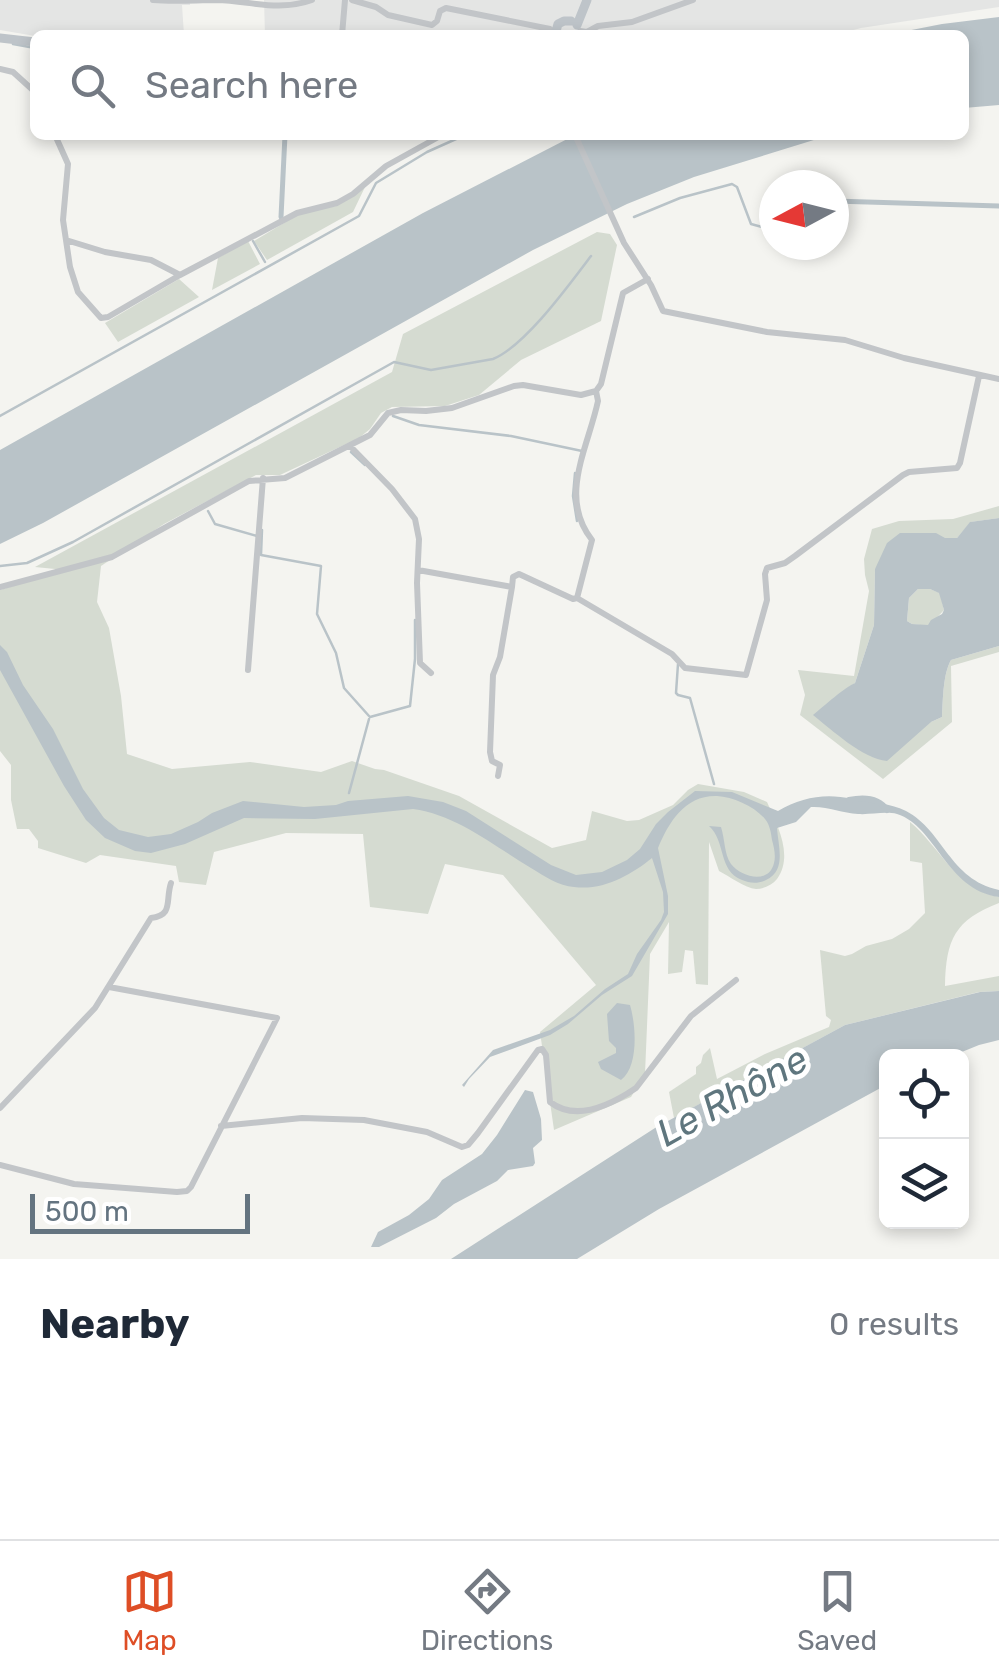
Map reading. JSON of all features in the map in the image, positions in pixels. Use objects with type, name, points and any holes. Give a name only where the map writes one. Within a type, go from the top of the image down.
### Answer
[{"type":"main road","points":[[555,30],[564,21],[580,30],[585,0]]},
{"type":"main road","points":[[0,38],[30,41]]},
{"type":"street","points":[[154,0],[218,0],[279,7],[312,0]]},
{"type":"street","points":[[343,30],[348,0],[432,25],[446,8],[549,30]]},
{"type":"street","points":[[580,30],[632,26],[692,0]]},
{"type":"street","points":[[3,69],[30,87]]},
{"type":"street","points":[[58,140],[68,164],[63,220],[70,267],[78,292],[100,318],[114,315],[296,213],[337,203],[386,166],[433,140]]},
{"type":"street","points":[[578,140],[624,244],[663,311],[767,332],[846,340],[904,358],[999,379]]},
{"type":"street","points":[[66,240],[151,260],[180,275]]},
{"type":"street","points":[[0,587],[112,557],[248,480],[285,478],[370,436],[384,416],[393,411],[452,408],[523,385],[581,395],[596,391],[623,293],[648,280]]},
{"type":"street","points":[[498,776],[500,765],[492,761],[490,752],[493,676],[500,657],[513,576],[519,574],[576,598],[672,654],[685,668],[746,675],[767,600],[768,568],[785,563],[903,475],[957,468],[979,376]]},
{"type":"street","points":[[576,598],[592,540],[578,516],[574,490],[598,401],[596,391]]},
{"type":"street","points":[[350,446],[415,519],[420,664],[431,673]]},
{"type":"street","points":[[248,670],[262,478]]},
{"type":"street","points":[[418,570],[512,587]]},
{"type":"street","points":[[0,1108],[95,1008],[151,918],[162,917],[166,912],[170,884]]},
{"type":"street","points":[[221,1126],[312,1118],[372,1121],[427,1132],[462,1147],[538,1050],[546,1054],[549,1064],[550,1102],[579,1113],[624,1097],[636,1088],[690,1016],[736,980]]},
{"type":"street","points":[[0,1165],[74,1184],[176,1192],[192,1187],[277,1018],[109,986]]},
{"type":"shaded area","points":[[0,0],[190,0],[190,5],[182,5],[184,30],[30,30],[30,35],[0,30]]},
{"type":"shaded area","points":[[264,0],[999,0],[999,7],[853,30],[265,30]]},
{"type":"shaded area","points":[[365,187],[353,212],[267,260],[254,241],[299,214],[336,206]]},
{"type":"shaded area","points":[[597,232],[610,234],[617,245],[601,321],[521,360],[479,395],[445,406],[392,407],[381,413],[359,438],[280,475],[256,475],[164,524],[101,566],[97,602],[109,628],[127,754],[172,769],[250,762],[321,772],[352,761],[459,796],[552,848],[586,840],[592,811],[627,821],[639,820],[673,805],[698,784],[744,792],[767,802],[784,850],[777,879],[759,889],[737,881],[719,871],[709,842],[708,985],[696,984],[693,951],[685,950],[682,972],[668,974],[669,922],[650,954],[645,1074],[631,1097],[554,1130],[540,1032],[596,985],[503,875],[445,864],[428,914],[370,907],[363,834],[286,833],[214,852],[206,885],[179,882],[176,866],[100,855],[86,863],[38,848],[29,829],[17,829],[11,800],[11,765],[0,751],[0,590],[65,570],[35,567],[392,372],[403,334]]},
{"type":"shaded area","points":[[248,241],[260,264],[212,290],[218,258]]},
{"type":"shaded area","points":[[179,279],[199,297],[118,342],[105,323]]},
{"type":"shaded area","points":[[999,506],[999,518],[971,522],[957,538],[944,538],[875,569],[874,625],[855,683],[820,710],[931,722],[942,717],[951,660],[999,646],[999,652],[951,666],[952,722],[883,779],[800,715],[805,695],[798,670],[854,676],[869,591],[864,559],[872,529],[899,521],[953,519]]},
{"type":"shaded area","points":[[918,589],[940,593],[944,610],[929,626],[907,621],[909,598]]},
{"type":"shaded area","points":[[910,822],[960,876],[984,893],[999,897],[999,903],[972,917],[956,933],[948,956],[945,986],[999,976],[999,991],[979,992],[845,1025],[674,1118],[669,1092],[696,1074],[696,1067],[710,1048],[717,1079],[829,1027],[820,950],[852,954],[892,939],[925,913],[922,863],[910,861]]},
{"type":"water","points":[[999,17],[999,105],[969,108],[969,30],[911,30]]},
{"type":"water","points":[[565,140],[814,140],[694,177],[627,204],[533,250],[0,544],[0,450],[423,213]]},
{"type":"water","points":[[999,518],[999,646],[951,660],[942,717],[887,761],[868,755],[813,715],[855,683],[874,625],[875,569],[887,543],[900,533],[936,533],[957,538],[970,522]],"holes":[[[918,589],[939,593],[942,614],[928,625],[907,621],[909,598]]]},
{"type":"water","points":[[0,645],[53,729],[83,789],[104,818],[119,830],[148,837],[171,834],[243,801],[304,807],[408,796],[466,811],[551,865],[576,875],[602,872],[627,860],[640,849],[656,824],[695,791],[732,792],[778,811],[805,799],[833,796],[887,804],[906,811],[930,830],[969,876],[999,890],[999,897],[966,883],[922,831],[897,814],[858,814],[817,807],[811,807],[796,822],[777,828],[780,857],[773,876],[760,882],[745,881],[729,870],[709,826],[721,827],[731,864],[754,877],[767,874],[775,860],[767,821],[749,806],[730,798],[696,800],[673,820],[658,848],[668,914],[632,976],[550,1035],[490,1057],[464,1087],[462,1085],[493,1050],[550,1030],[628,974],[664,912],[663,892],[652,858],[606,884],[568,886],[460,825],[413,809],[315,819],[244,818],[185,844],[151,853],[135,851],[105,838],[86,820],[0,670]]},
{"type":"water","name":"Le Rhône","points":[[999,991],[999,1040],[969,1049],[879,1049],[879,1089],[659,1209],[577,1259],[451,1259],[655,1128],[845,1025],[980,992]]},
{"type":"water","points":[[617,1003],[630,1005],[635,1034],[631,1066],[621,1080],[601,1069],[598,1062],[616,1053],[609,1041],[607,1014]]},
{"type":"water","points":[[525,1090],[533,1092],[541,1119],[542,1140],[533,1148],[533,1166],[508,1170],[497,1181],[436,1218],[379,1247],[371,1247],[378,1232],[409,1215],[429,1199],[442,1180],[482,1154]]},
{"type":"waterway","points":[[13,44],[30,47]]},
{"type":"waterway","points":[[281,217],[285,140]]},
{"type":"waterway","points":[[0,416],[359,216],[376,183],[454,140]]},
{"type":"waterway","points":[[634,217],[680,198],[732,184],[737,187],[751,224],[759,226]]},
{"type":"waterway","points":[[849,201],[999,206]]},
{"type":"waterway","points":[[253,241],[265,262]]},
{"type":"waterway","points":[[0,566],[27,563],[73,542],[394,362],[431,370],[493,359],[519,342],[591,256]]},
{"type":"waterway","points":[[393,416],[419,425],[511,436],[582,451]]},
{"type":"waterway","points":[[351,452],[365,465]]},
{"type":"waterway","points":[[575,473],[577,521]]},
{"type":"waterway","points":[[208,511],[215,524],[257,536]]},
{"type":"waterway","points":[[262,530],[261,555],[321,566],[317,614],[336,653],[344,688],[369,716]]},
{"type":"waterway","points":[[370,717],[410,706],[415,620]]},
{"type":"waterway","points":[[678,664],[676,693],[690,698],[714,784]]},
{"type":"waterway","points":[[349,793],[369,719]]},
{"type":"waterway","points":[[849,800],[870,799],[887,810]]}]
